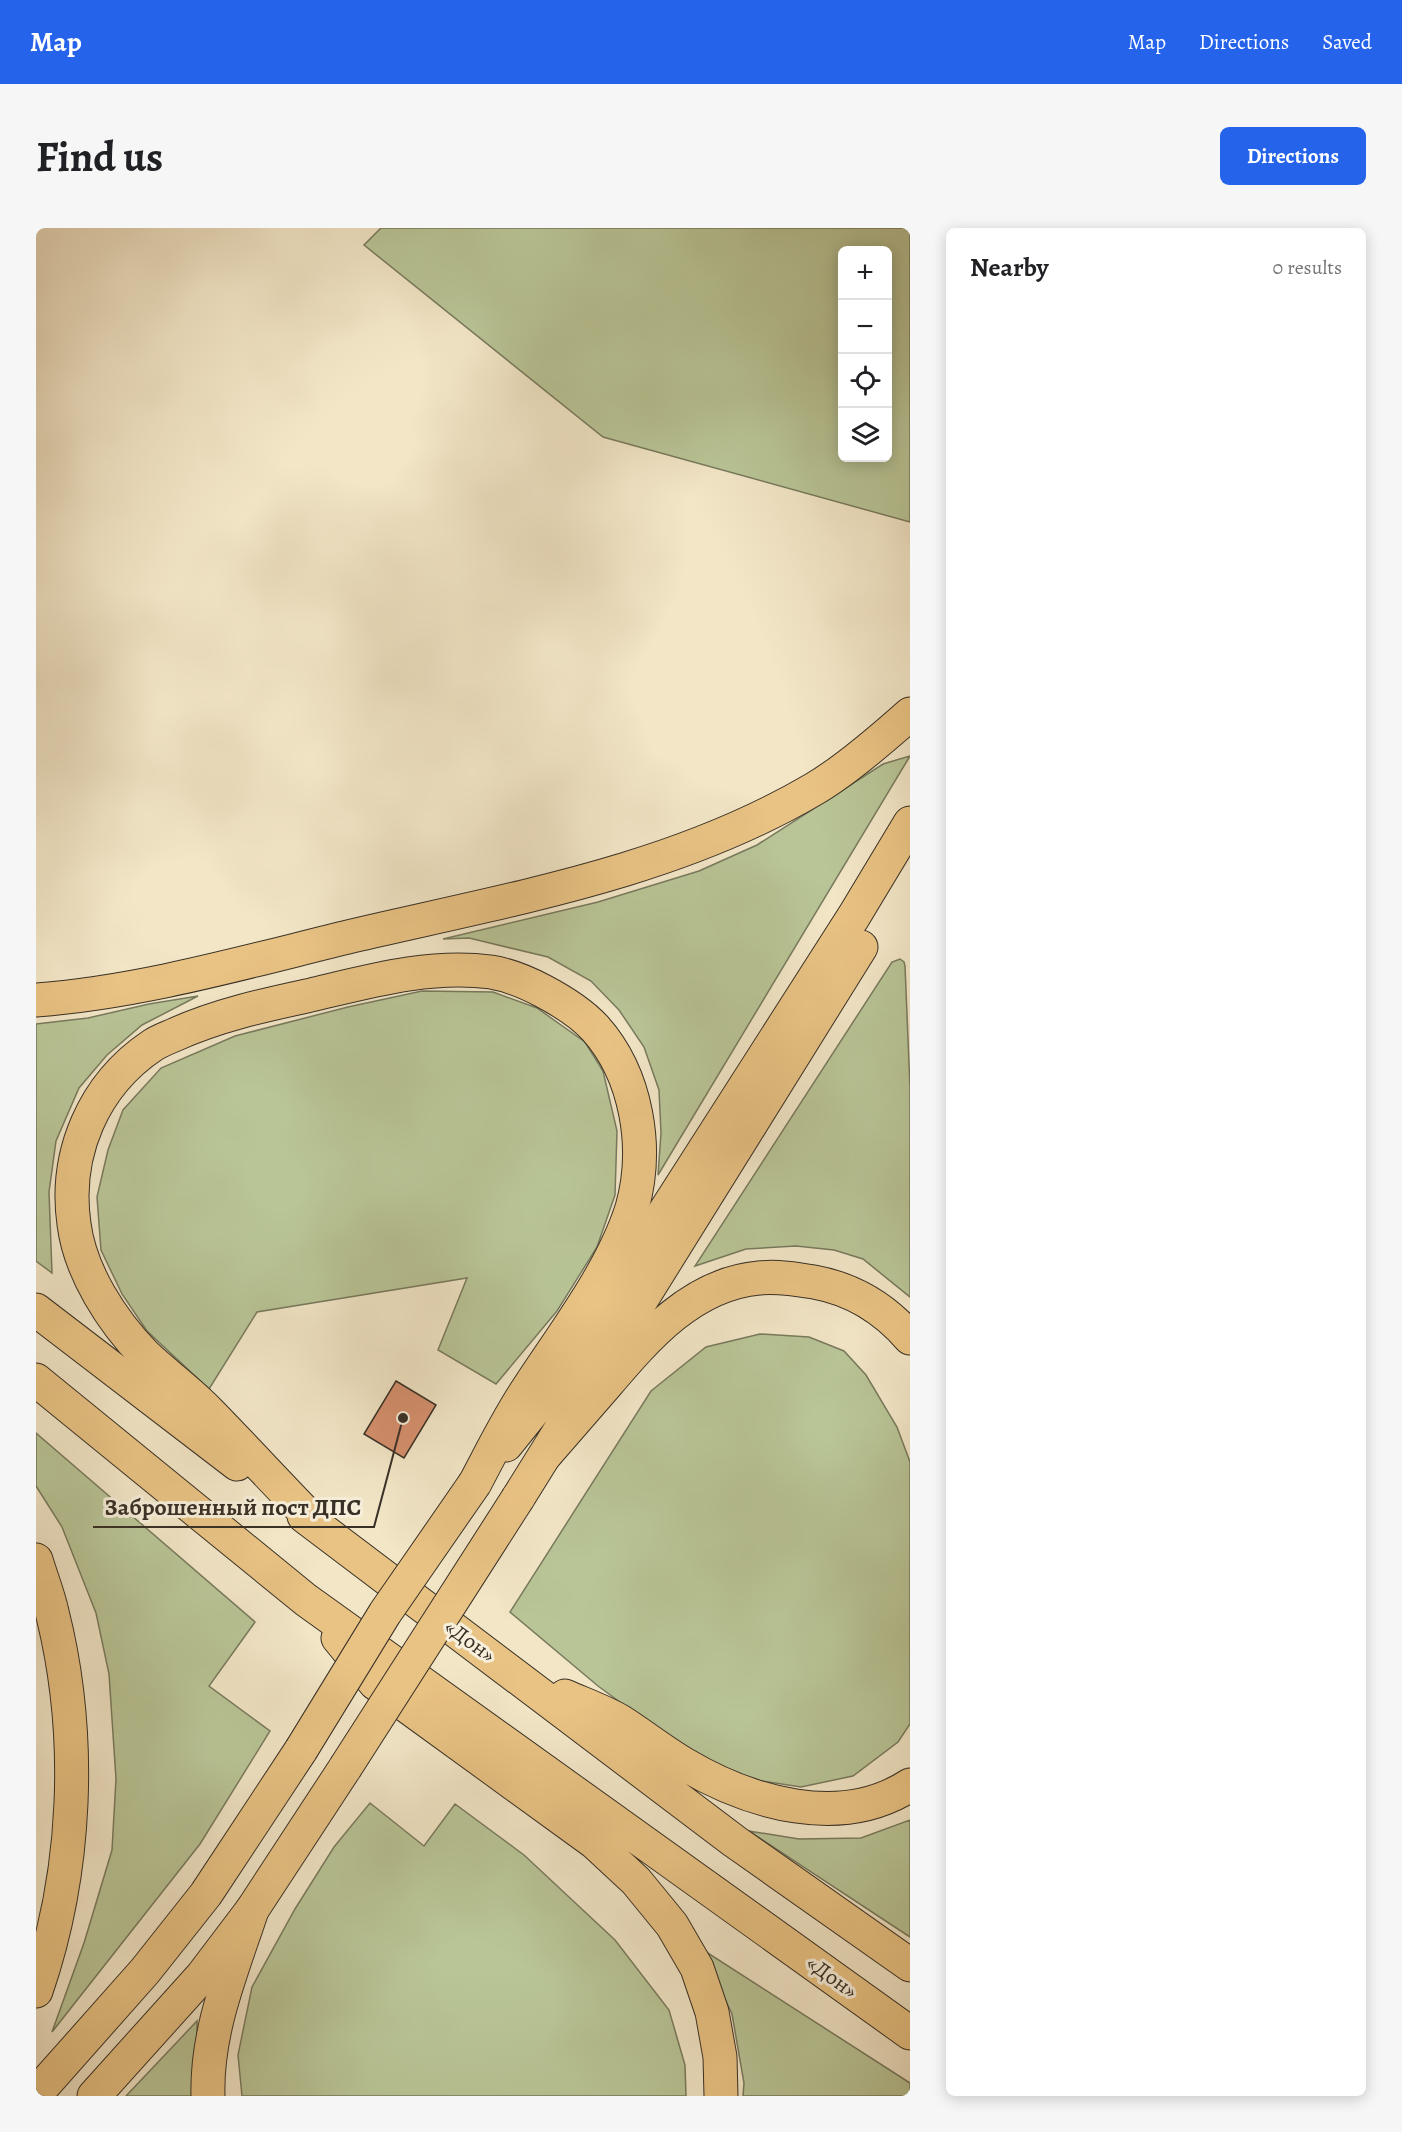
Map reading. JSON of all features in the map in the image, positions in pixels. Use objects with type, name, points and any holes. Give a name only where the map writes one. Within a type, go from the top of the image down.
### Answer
[{"type":"main road","points":[[36,1000],[115,991],[620,872],[730,833],[816,788],[910,714]]},
{"type":"main road","points":[[36,2094],[145,1971],[206,1894],[301,1750],[385,1613],[475,1483],[535,1409],[582,1341],[854,916],[910,823]]},
{"type":"main road","points":[[94,2096],[202,1977],[252,1910],[546,1454],[910,866]]},
{"type":"main road","points":[[320,1528],[207,1409],[145,1354],[110,1314],[86,1268],[74,1225],[73,1179],[80,1136],[97,1102],[121,1072],[153,1045],[197,1025],[250,1009],[392,976],[449,969],[495,973],[531,984],[563,1002],[594,1027],[615,1057],[630,1091],[639,1134],[640,1164],[632,1208],[614,1250],[584,1304],[522,1398],[475,1483]]},
{"type":"main road","points":[[546,1454],[635,1352],[668,1319],[696,1299],[726,1286],[759,1278],[791,1278],[830,1286],[863,1298],[898,1324],[910,1338]]},
{"type":"main road","name":"«Дон»","points":[[36,1310],[734,1841],[910,1965]]},
{"type":"main road","name":"«Дон»","points":[[36,1380],[306,1600],[910,2033]]},
{"type":"main road","points":[[36,1560],[52,1612],[63,1668],[69,1726],[71,1789],[68,1845],[60,1904],[46,1962],[36,1991]]},
{"type":"main road","points":[[306,1600],[375,1683],[594,1842],[636,1881],[672,1925],[697,1968],[712,2012],[720,2056],[721,2096]]},
{"type":"main road","points":[[513,1673],[618,1720],[683,1764],[718,1782],[761,1798],[797,1807],[831,1809],[867,1804],[900,1792],[910,1785]]},
{"type":"main road","points":[[65,2096],[88,2061],[145,1994],[178,1948],[206,1894]]},
{"type":"main road","points":[[208,2096],[211,2042],[221,2003],[252,1910]]},
{"type":"green space","points":[[381,228],[910,228],[910,522],[603,437],[364,245]]},
{"type":"green space","points":[[910,756],[658,1175],[661,1133],[659,1090],[644,1047],[619,1010],[591,981],[548,957],[469,938],[443,939],[598,902],[699,871],[757,845],[883,764]]},
{"type":"green space","points":[[900,959],[905,966],[910,1088],[910,1297],[863,1259],[834,1250],[796,1246],[746,1249],[695,1266],[892,962]]},
{"type":"green space","points":[[422,991],[493,992],[537,1008],[585,1042],[603,1071],[617,1131],[615,1195],[597,1247],[557,1311],[496,1384],[438,1350],[467,1278],[257,1312],[209,1389],[147,1331],[122,1294],[101,1250],[97,1197],[108,1150],[123,1110],[161,1068],[235,1036]]},
{"type":"green space","points":[[198,996],[142,1025],[107,1055],[79,1088],[56,1141],[49,1192],[52,1273],[36,1261],[36,1024],[88,1018]]},
{"type":"green space","points":[[760,1334],[809,1337],[844,1351],[866,1375],[897,1427],[910,1462],[910,1724],[898,1742],[853,1776],[801,1787],[749,1779],[691,1754],[598,1686],[510,1612],[651,1391],[706,1347]]},
{"type":"green space","points":[[36,1433],[255,1622],[209,1686],[270,1731],[200,1844],[52,2032],[84,1943],[112,1850],[116,1779],[109,1674],[96,1613],[62,1527],[36,1486]]},
{"type":"green space","points":[[370,1803],[424,1846],[455,1804],[524,1855],[615,1940],[669,2010],[685,2065],[686,2096],[242,2096],[238,2055],[252,1987],[295,1909],[334,1847]]},
{"type":"green space","points":[[910,1820],[910,1937],[749,1831],[799,1839],[861,1838]]},
{"type":"green space","points":[[700,1948],[910,2083],[910,2096],[743,2096],[744,2083],[732,2014]]},
{"type":"green space","points":[[197,2021],[197,2096],[126,2096]]},
{"type":"building","points":[[396,1381],[436,1405],[404,1458],[364,1434]]},
{"type":"place","name":"Заброшенный пост ДПС","points":[[403,1418]]}]
